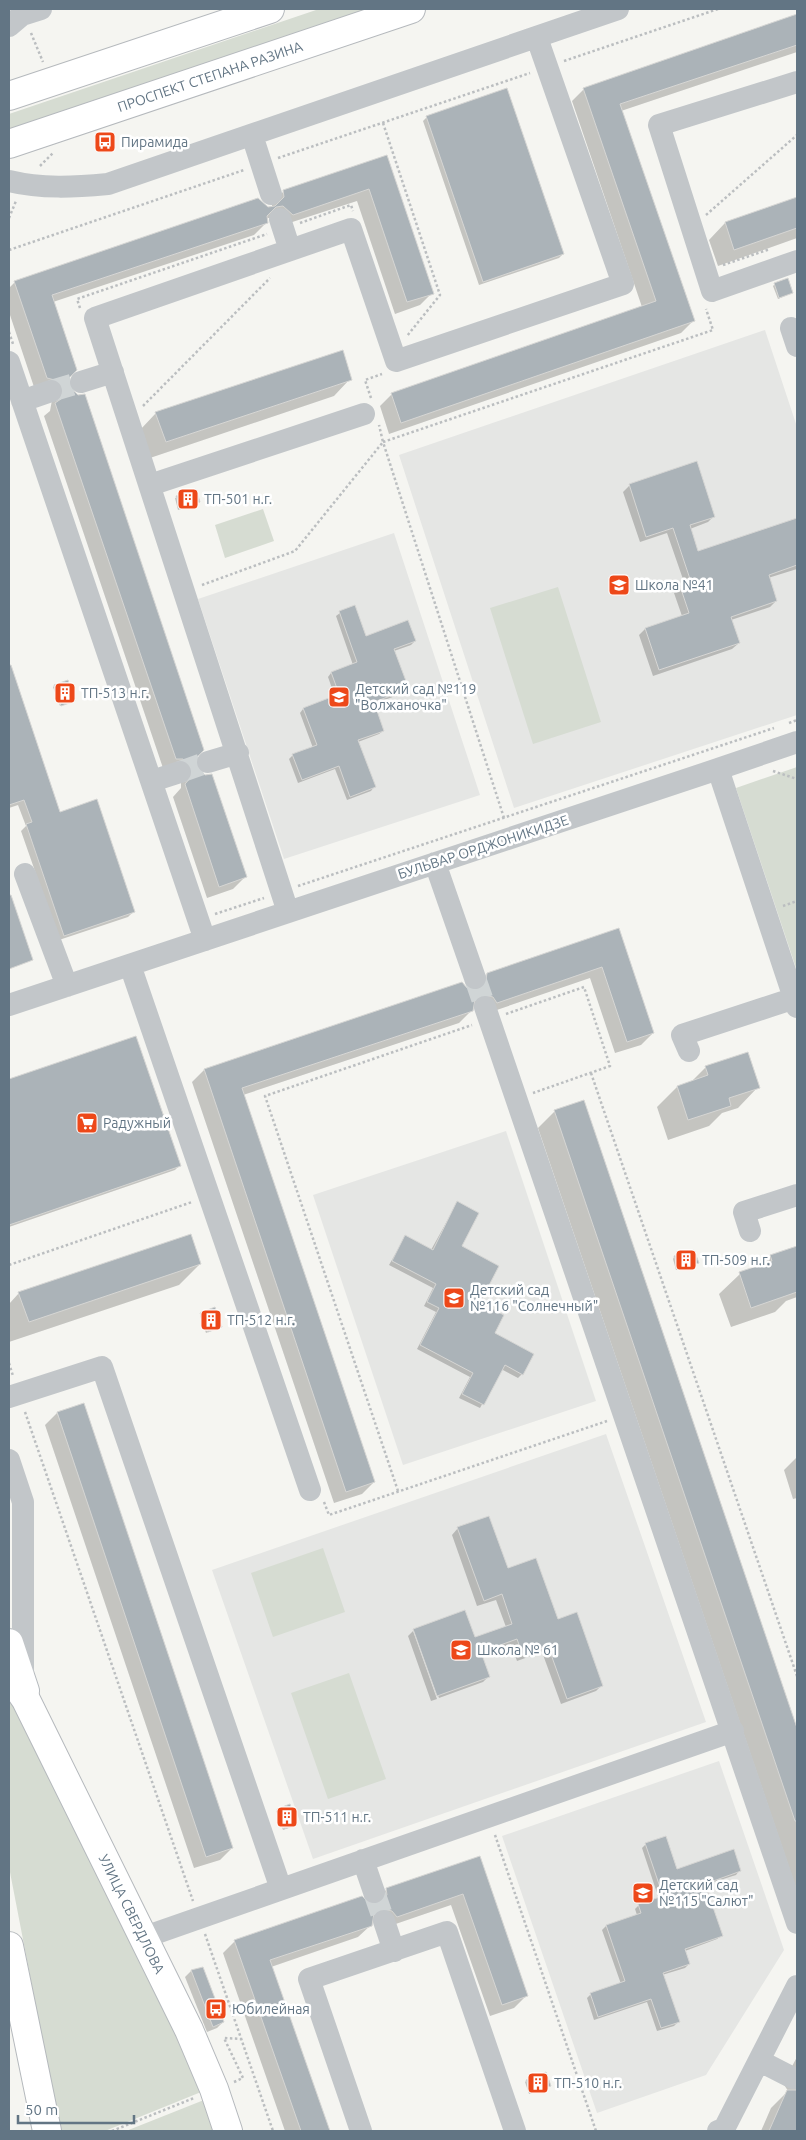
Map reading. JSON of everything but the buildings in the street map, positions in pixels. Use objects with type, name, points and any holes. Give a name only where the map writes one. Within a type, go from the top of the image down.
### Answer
[{"type":"main road","points":[[9,96],[270,9]]},
{"type":"main road","name":"ПРОСПЕКТ СТЕПАНА РАЗИНА","points":[[9,144],[411,9]]},
{"type":"main road","name":"УЛИЦА СВЕРДЛОВА","points":[[9,1643],[17,1685],[189,2030],[214,2089],[228,2131]]},
{"type":"main road","points":[[9,1946],[17,2025],[47,2131]]},
{"type":"street","points":[[9,181],[24,185],[71,188],[108,184],[618,9]]},
{"type":"street","points":[[285,902],[95,318],[350,230],[396,361],[623,284],[537,38]]},
{"type":"street","points":[[797,82],[659,126],[712,291],[797,261]]},
{"type":"street","points":[[252,135],[271,194]]},
{"type":"street","points":[[280,219],[287,252]]},
{"type":"street","points":[[9,362],[202,930]]},
{"type":"street","points":[[81,382],[113,372]]},
{"type":"street","points":[[22,401],[51,391]]},
{"type":"street","points":[[150,485],[372,413]]},
{"type":"street","name":"БУЛЬВАР ОРДЖОНИКИДЗЕ","points":[[9,1005],[130,964],[202,930],[285,902],[435,863],[718,769],[792,733]]},
{"type":"street","points":[[208,762],[238,753]]},
{"type":"street","points":[[688,1051],[682,1035],[796,1003],[718,769]]},
{"type":"street","points":[[152,781],[180,772]]},
{"type":"street","points":[[435,863],[475,978]]},
{"type":"street","points":[[25,874],[67,986]]},
{"type":"street","points":[[130,964],[310,1490]]},
{"type":"street","points":[[487,1013],[797,1922]]},
{"type":"street","points":[[750,1231],[744,1212],[797,1195]]},
{"type":"street","points":[[14,1396],[102,1367],[281,1889]]},
{"type":"street","points":[[9,1460],[23,1502],[17,1685]]},
{"type":"street","points":[[142,1938],[733,1731]]},
{"type":"street","points":[[363,1860],[374,1892]]},
{"type":"street","points":[[384,1921],[394,1951]]},
{"type":"street","points":[[361,2131],[310,1979],[447,1932],[515,2131]]},
{"type":"street","points":[[718,2131],[724,2129],[797,1986]]},
{"type":"street","points":[[760,2061],[793,2078]]},
{"type":"path","points":[[9,250],[718,9]]},
{"type":"path","points":[[25,16],[43,62]]},
{"type":"path","points":[[383,123],[440,296],[406,338]]},
{"type":"path","points":[[692,228],[797,135]]},
{"type":"path","points":[[706,270],[779,246]]},
{"type":"path","points":[[129,420],[286,262],[287,252]]},
{"type":"path","points":[[185,591],[296,551],[383,442],[713,330],[704,302]]},
{"type":"path","points":[[391,371],[365,380],[372,413],[504,818]]},
{"type":"path","points":[[792,733],[797,720]]},
{"type":"path","points":[[202,930],[285,902],[504,818],[778,727]]},
{"type":"path","points":[[768,768],[797,780]]},
{"type":"path","points":[[783,906],[797,901]]},
{"type":"path","points":[[398,1491],[265,1096],[487,1013],[584,987],[610,1066],[526,1095]]},
{"type":"path","points":[[591,1073],[797,1676]]},
{"type":"path","points":[[9,1265],[192,1202]]},
{"type":"path","points":[[9,1363],[14,1396],[273,2131]]},
{"type":"path","points":[[328,1515],[625,1415]]},
{"type":"path","points":[[494,1830],[596,2131]]},
{"type":"shaded area","points":[[319,9],[367,9],[9,129],[9,114]]},
{"type":"shaded area","name":"Школа №41","points":[[765,330],[797,427],[797,715],[514,808],[399,455]]},
{"type":"shaded area","points":[[263,509],[274,541],[225,558],[215,525]]},
{"type":"shaded area","name":"Детский сад №119 \"Волжаночка\"","points":[[394,533],[480,795],[284,859],[198,599]]},
{"type":"shaded area","points":[[558,587],[601,722],[533,744],[490,608]]},
{"type":"shaded area","points":[[797,767],[797,971],[736,788]]},
{"type":"shaded area","name":"Детский сад №116 \"Солнечный\"","points":[[506,1131],[596,1401],[403,1465],[313,1195]]},
{"type":"shaded area","name":"Школа № 61","points":[[606,1434],[706,1722],[313,1859],[212,1570]]},
{"type":"shaded area","points":[[323,1548],[345,1612],[273,1637],[251,1573]]},
{"type":"shaded area","points":[[349,1673],[386,1779],[328,1799],[291,1693]]},
{"type":"shaded area","points":[[9,1689],[206,2090],[105,2131],[60,2131],[9,1867]]},
{"type":"shaded area","name":"Детский сад №115 \"Салют\"","points":[[719,1761],[784,1950],[706,2075],[597,2113],[502,1836]]},
{"type":"shaded area","points":[[209,2098],[220,2131],[126,2131]]},
{"type":"tunnel","points":[[51,391],[81,382]]},
{"type":"tunnel","points":[[180,772],[208,762]]},
{"type":"tunnel","points":[[475,978],[485,1007]]},
{"type":"tunnel","points":[[374,1892],[384,1921]]},
{"type":"place","name":"Пирамида","points":[[105,142]]},
{"type":"place","name":"ТП-501 н.г.","points":[[188,499]]},
{"type":"place","name":"Школа №41","points":[[619,585]]},
{"type":"place","name":"ТП-513 н.г.","points":[[65,693]]},
{"type":"place","name":"Детский сад №119 \"Волжаночка\"","points":[[339,697]]},
{"type":"place","name":"Радужный","points":[[87,1123]]},
{"type":"place","name":"ТП-509 н.г.","points":[[686,1260]]},
{"type":"place","name":"Детский сад №116 \"Солнечный\"","points":[[454,1298]]},
{"type":"place","name":"ТП-512 н.г.","points":[[211,1320]]},
{"type":"place","name":"Школа № 61","points":[[461,1650]]},
{"type":"place","name":"ТП-511 н.г.","points":[[287,1817]]},
{"type":"place","name":"Детский сад №115 \"Салют\"","points":[[643,1893]]},
{"type":"place","name":"Юбилейная","points":[[216,2009]]},
{"type":"place","name":"ТП-510 н.г.","points":[[538,2083]]}]
